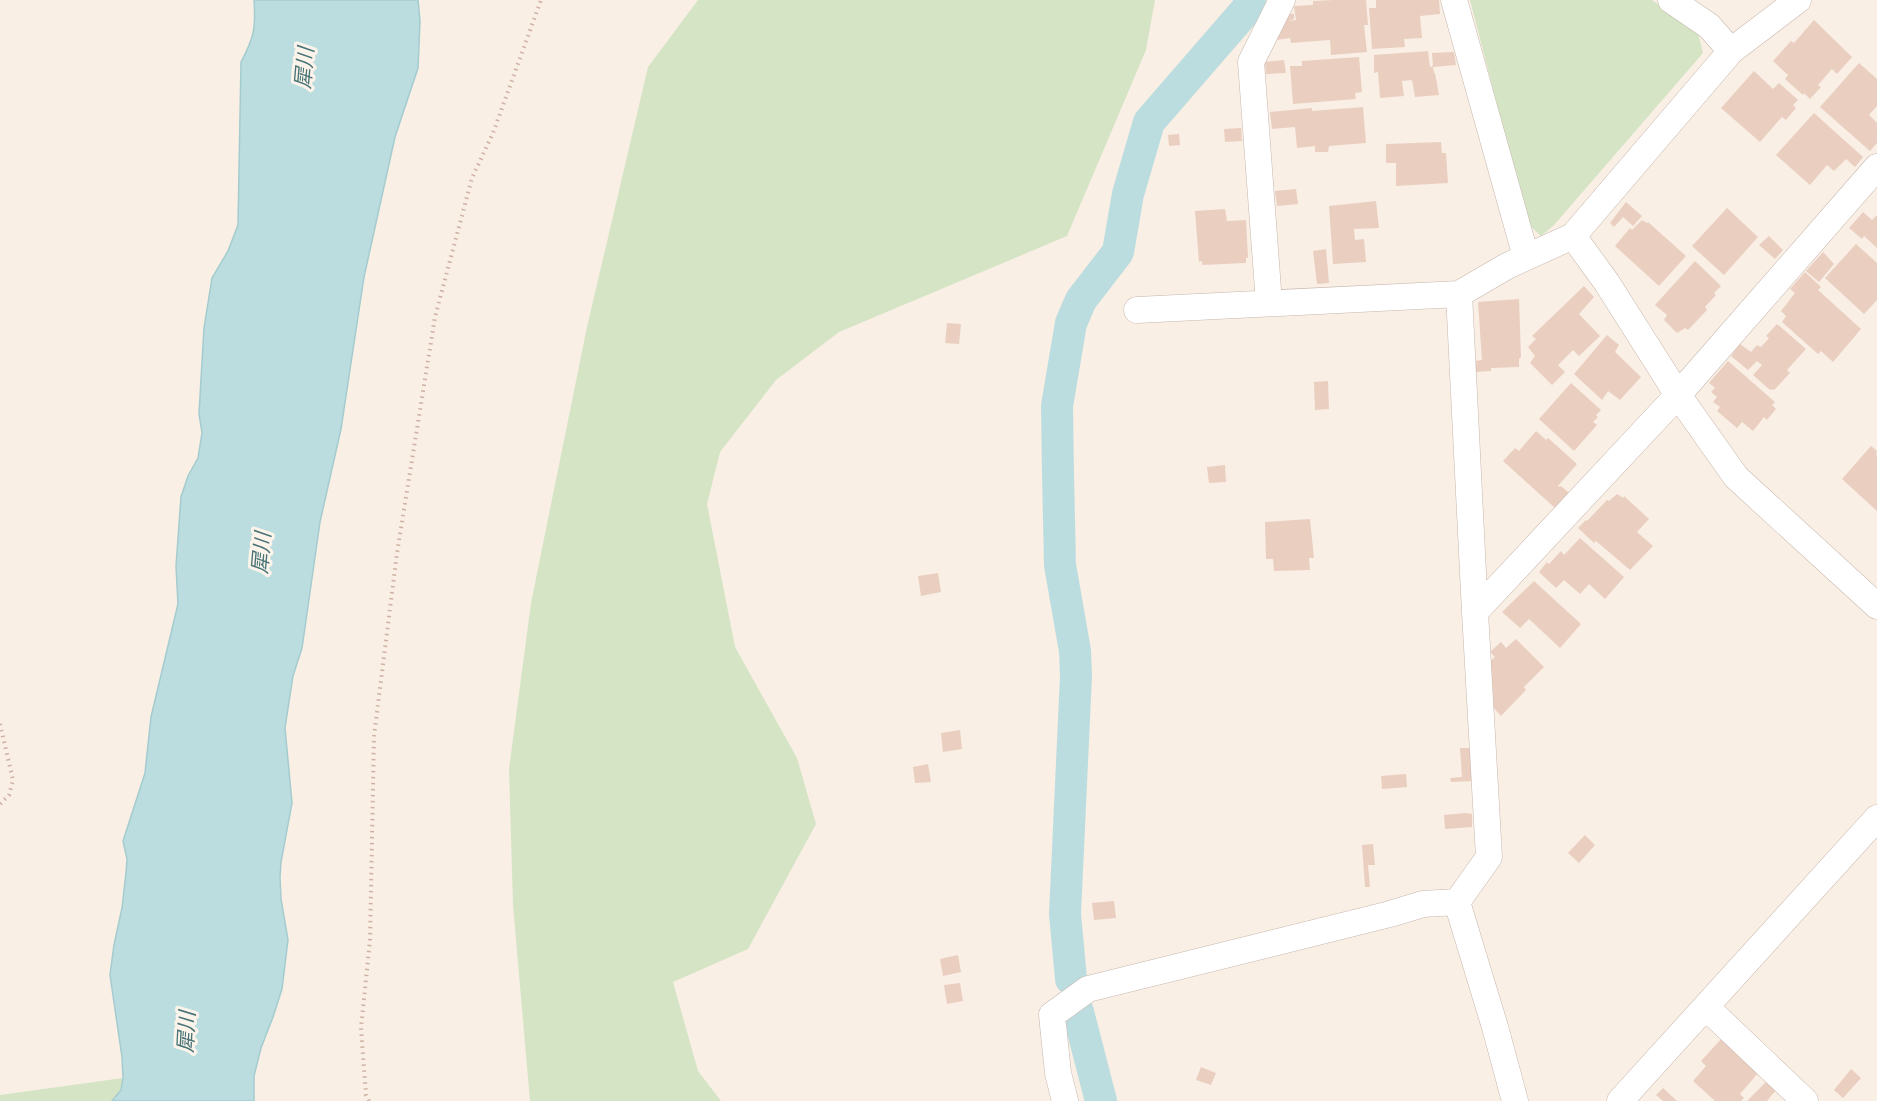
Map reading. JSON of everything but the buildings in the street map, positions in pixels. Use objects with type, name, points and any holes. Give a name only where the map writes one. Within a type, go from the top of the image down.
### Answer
[{"type":"street","points":[[1269,303],[1251,62],[1282,0]]},
{"type":"street","points":[[1454,0],[1526,257]]},
{"type":"street","points":[[1671,0],[1709,26],[1731,51]]},
{"type":"street","points":[[1137,310],[1459,294],[1507,266],[1573,236],[1731,51],[1798,0]]},
{"type":"street","points":[[1475,612],[1678,395],[1877,167]]},
{"type":"street","points":[[1573,236],[1607,283],[1678,395],[1736,477],[1877,606]]},
{"type":"street","points":[[1457,902],[1489,857],[1459,294]]},
{"type":"street","points":[[1620,1101],[1877,818]]},
{"type":"street","points":[[1065,1101],[1058,1073],[1052,1015],[1088,989],[1424,904],[1457,902]]},
{"type":"street","points":[[1457,902],[1515,1101]]},
{"type":"street","points":[[1706,1007],[1805,1101]]},
{"type":"path","points":[[369,1101],[366,1095],[361,1028],[370,940],[374,736],[397,553],[438,305],[472,178],[493,133],[541,0]]},
{"type":"path","points":[[0,724],[13,780],[9,795],[0,804]]},
{"type":"green space","points":[[698,0],[1155,0],[1146,50],[1067,236],[839,332],[776,380],[720,452],[707,504],[735,647],[797,758],[816,824],[748,949],[673,982],[698,1071],[721,1101],[530,1101],[513,905],[509,769],[531,603],[587,327],[648,67]]},
{"type":"green space","points":[[1470,0],[1652,0],[1698,33],[1703,53],[1554,225],[1541,236],[1528,224]]},
{"type":"green space","points":[[123,1078],[121,1090],[112,1101],[0,1101],[0,1095]]},
{"type":"water","name":"犀川","points":[[254,0],[418,0],[420,21],[418,68],[395,137],[364,277],[341,429],[320,522],[302,648],[293,676],[285,728],[292,803],[280,877],[288,940],[282,989],[261,1048],[254,1076],[254,1101],[112,1101],[121,1090],[123,1078],[110,975],[126,873],[127,859],[123,841],[145,773],[151,717],[178,604],[176,566],[181,497],[188,476],[198,458],[202,433],[199,414],[204,328],[212,278],[228,251],[238,225],[241,62],[253,32]]},
{"type":"waterway","points":[[1071,979],[1065,914],[1076,676],[1075,651],[1060,565],[1057,406],[1071,323],[1081,300],[1118,252],[1128,194],[1149,122],[1247,9],[1250,0]]},
{"type":"waterway","points":[[1078,1012],[1101,1101]]}]
